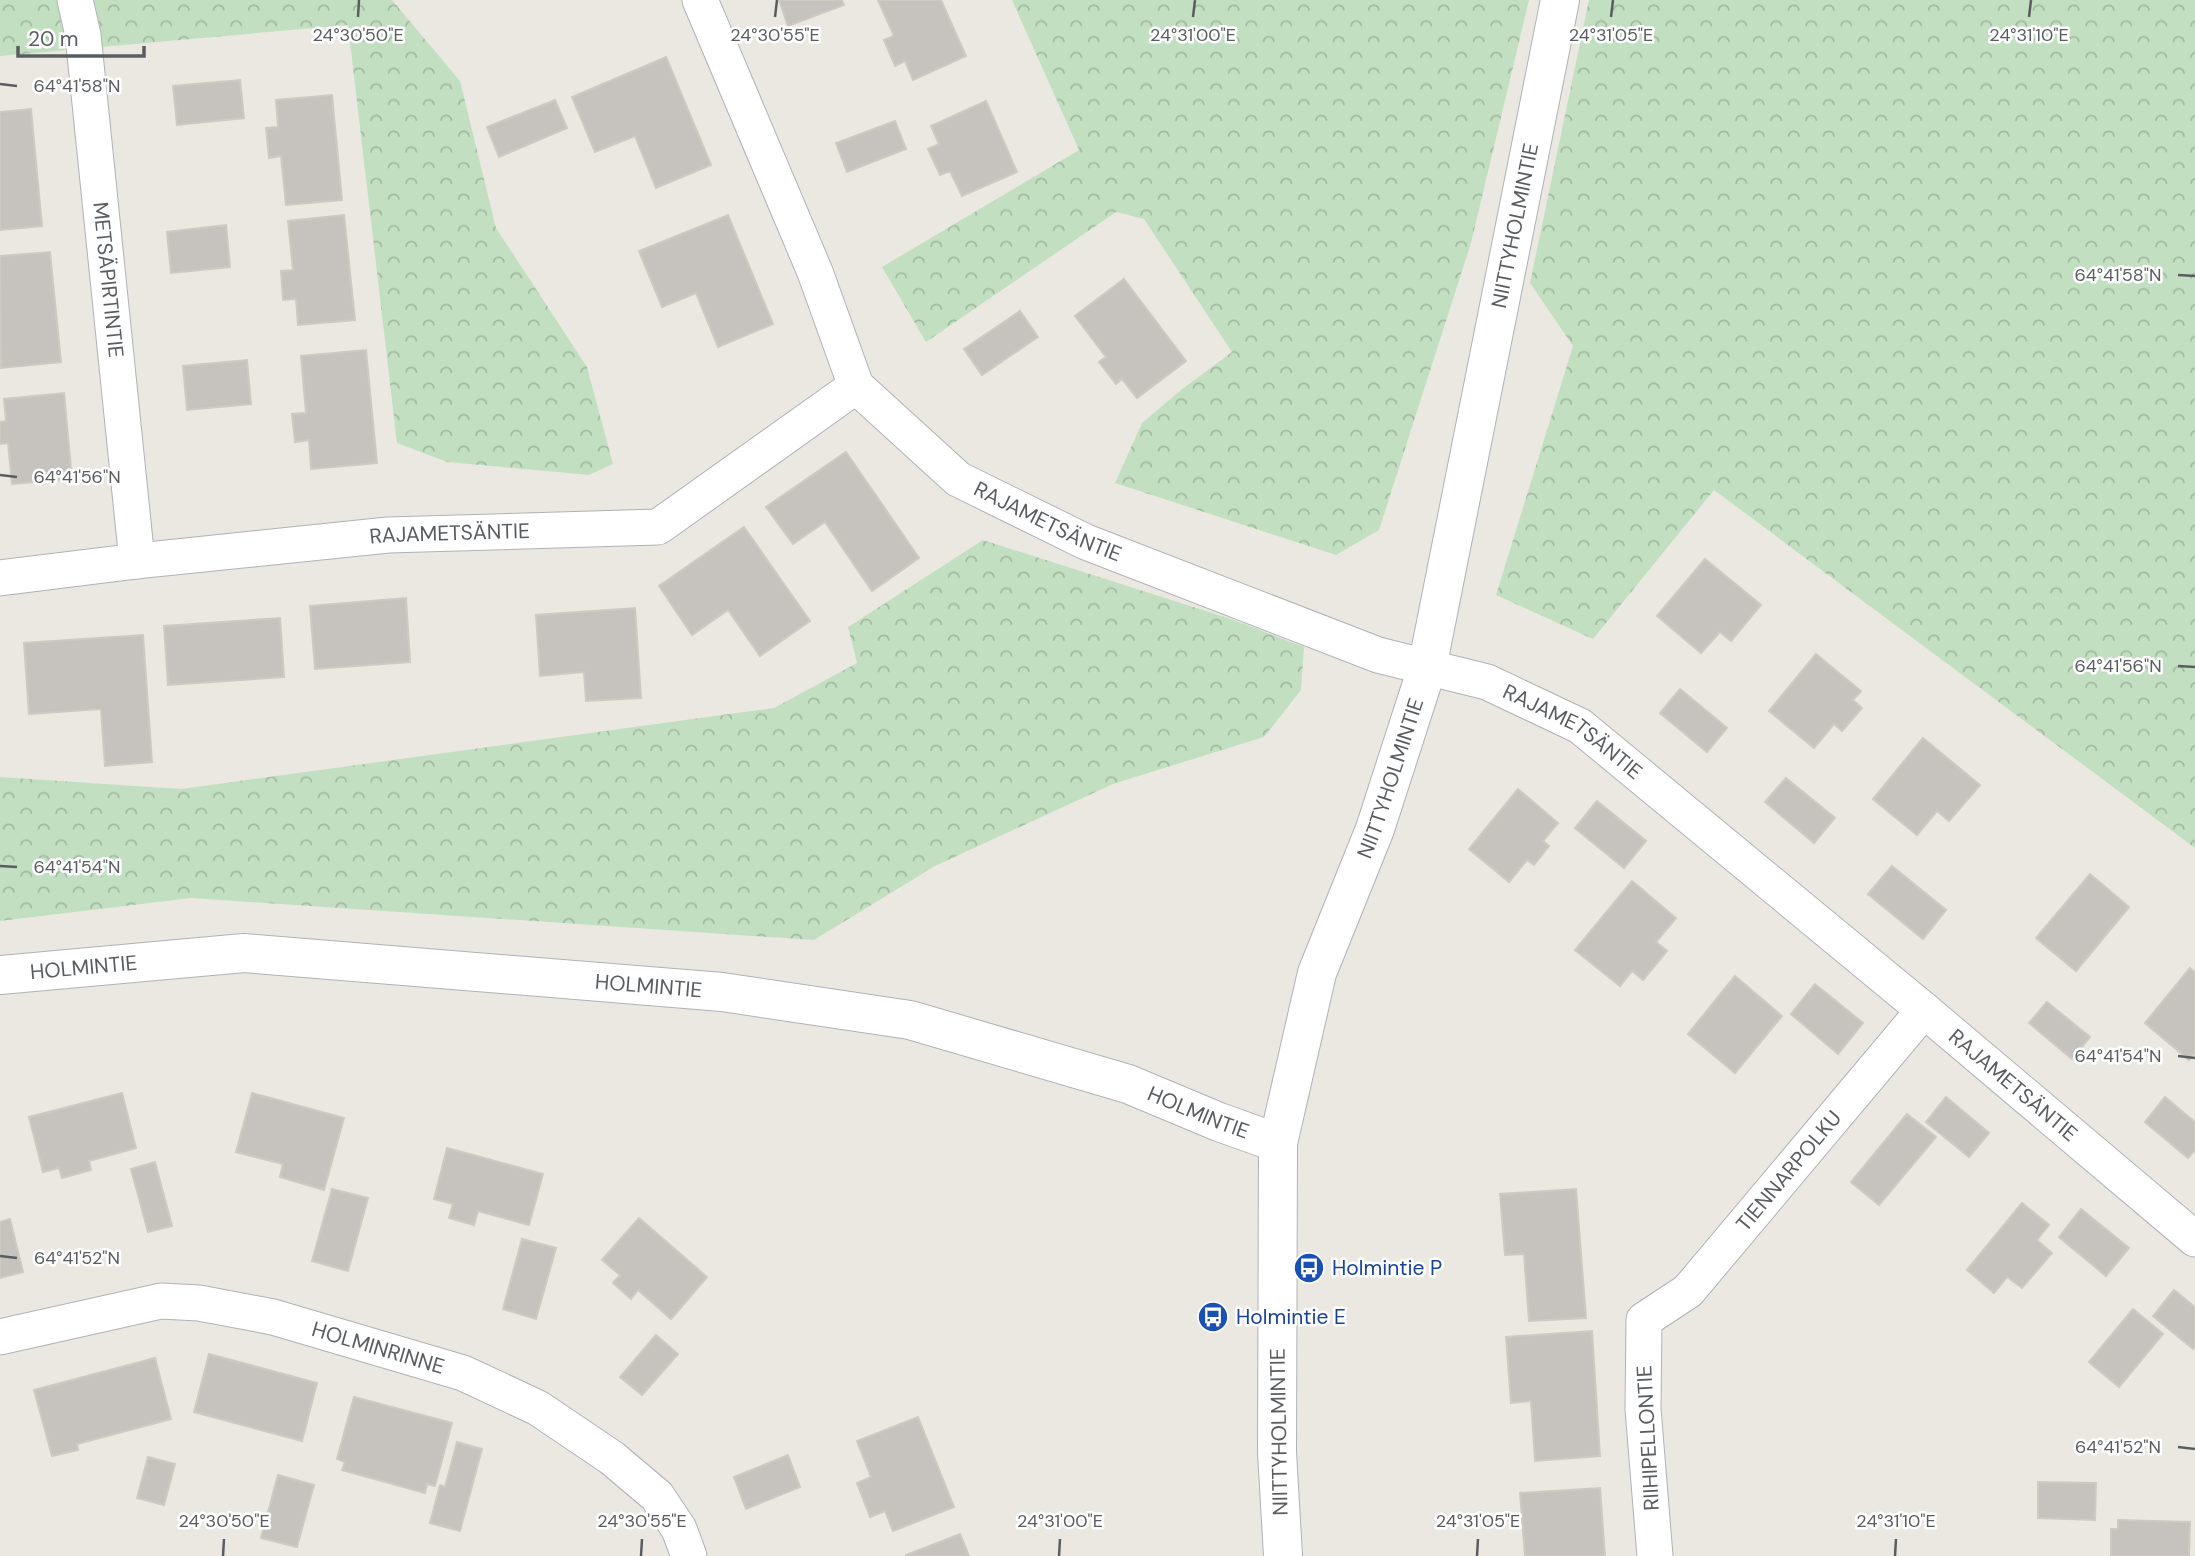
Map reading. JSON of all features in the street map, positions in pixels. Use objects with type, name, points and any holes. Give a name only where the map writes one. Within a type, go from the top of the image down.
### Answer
[{"type":"street","name":"METSÄPIRTINTIE","points":[[75,0],[83,35],[137,561]]},
{"type":"street","name":"RAJAMETSÄNTIE","points":[[700,0],[815,272],[856,386],[958,479],[1086,542],[1378,655],[1487,682],[1580,726],[1924,1010],[2195,1239]]},
{"type":"street","name":"NIITTYHOLMINTIE","points":[[1283,1556],[1277,1452],[1278,1143],[1317,974],[1375,830],[1427,668],[1560,0]]},
{"type":"street","name":"RAJAMETSÄNTIE","points":[[0,578],[388,535],[658,527],[856,386]]},
{"type":"street","name":"HOLMINTIE","points":[[0,975],[244,953],[722,992],[910,1020],[1128,1084],[1278,1143]]},
{"type":"street","name":"TIENNARPOLKU","points":[[1644,1320],[1688,1291],[1924,1010]]},
{"type":"street","name":"HOLMINRINNE","points":[[0,1337],[161,1301],[199,1303],[273,1318],[463,1373],[538,1408],[612,1458],[657,1496],[679,1530],[689,1556]]},
{"type":"street","name":"RIIHIPELLONTIE","points":[[1644,1320],[1643,1409],[1655,1556]]},
{"type":"green space","points":[[0,0],[392,0],[460,81],[496,228],[587,367],[613,464],[589,475],[447,462],[397,443],[348,25],[0,56]]},
{"type":"green space","points":[[1012,0],[1529,0],[1471,243],[1379,530],[1336,555],[1115,483],[1142,423],[1232,352],[1144,219],[1116,212],[926,342],[882,267],[1079,150]]},
{"type":"green space","points":[[1589,0],[2195,0],[2195,848],[1714,490],[1593,639],[1496,595],[1573,346],[1530,283]]},
{"type":"green space","points":[[983,540],[1231,619],[1304,647],[1301,690],[1264,737],[1113,784],[935,866],[814,940],[191,898],[0,921],[0,777],[181,789],[774,708],[857,663],[848,627]]},
{"type":"building","points":[[779,0],[842,0],[844,5],[788,26]]},
{"type":"building","points":[[878,0],[941,0],[966,56],[913,80],[905,61],[895,66],[884,40],[894,36]]},
{"type":"building","points":[[666,57],[711,165],[656,188],[635,136],[595,152],[572,97]]},
{"type":"building","points":[[240,80],[244,118],[177,125],[173,86]]},
{"type":"building","points":[[332,95],[342,200],[286,205],[281,156],[269,158],[266,128],[278,127],[276,100]]},
{"type":"building","points":[[555,100],[567,128],[499,157],[487,127]]},
{"type":"building","points":[[986,101],[1017,172],[962,196],[950,171],[940,175],[928,149],[939,144],[931,126]]},
{"type":"building","points":[[31,109],[42,226],[0,230],[0,112]]},
{"type":"building","points":[[895,121],[906,149],[847,172],[836,143]]},
{"type":"building","points":[[344,215],[355,320],[298,325],[296,299],[283,300],[281,271],[293,270],[288,221]]},
{"type":"building","points":[[728,215],[773,324],[718,347],[696,293],[662,307],[639,251]]},
{"type":"building","points":[[226,225],[230,267],[171,273],[167,232]]},
{"type":"building","points":[[50,252],[61,362],[1,368],[0,256]]},
{"type":"building","points":[[1124,279],[1186,361],[1137,398],[1122,379],[1116,384],[1099,362],[1106,357],[1075,316]]},
{"type":"building","points":[[1020,311],[1038,337],[982,375],[964,349]]},
{"type":"building","points":[[366,350],[377,463],[311,469],[309,440],[295,442],[292,414],[306,413],[301,356]]},
{"type":"building","points":[[247,360],[251,404],[187,410],[183,366]]},
{"type":"building","points":[[64,393],[72,479],[12,484],[8,443],[0,444],[0,422],[6,421],[4,399]]},
{"type":"building","points":[[846,452],[919,558],[872,591],[825,522],[793,544],[766,507]]},
{"type":"building","points":[[744,527],[810,621],[760,656],[728,610],[692,635],[659,586]]},
{"type":"building","points":[[1705,559],[1761,605],[1731,641],[1720,632],[1701,653],[1657,616]]},
{"type":"building","points":[[406,598],[410,662],[315,669],[310,606]]},
{"type":"building","points":[[635,608],[641,698],[586,701],[584,672],[540,676],[536,615]]},
{"type":"building","points":[[280,618],[284,677],[168,685],[164,626]]},
{"type":"building","points":[[143,635],[152,762],[105,766],[101,709],[29,714],[24,643]]},
{"type":"building","points":[[1816,654],[1861,691],[1853,700],[1862,708],[1842,731],[1834,724],[1814,748],[1769,711]]},
{"type":"building","points":[[1680,689],[1727,728],[1707,752],[1660,713]]},
{"type":"building","points":[[1923,738],[1980,785],[1949,821],[1937,811],[1917,835],[1873,799]]},
{"type":"building","points":[[1786,778],[1835,818],[1814,843],[1765,802]]},
{"type":"building","points":[[1518,789],[1558,823],[1543,841],[1549,846],[1534,865],[1527,860],[1509,882],[1469,849]]},
{"type":"building","points":[[1597,801],[1646,841],[1624,868],[1575,828]]},
{"type":"building","points":[[1892,866],[1946,910],[1923,939],[1868,894]]},
{"type":"building","points":[[2090,874],[2129,907],[2076,971],[2036,938]]},
{"type":"building","points":[[1632,881],[1676,918],[1656,942],[1667,951],[1643,980],[1632,971],[1620,986],[1575,950]]},
{"type":"building","points":[[2190,968],[2195,972],[2195,1053],[2189,1060],[2145,1023]]},
{"type":"building","points":[[1735,976],[1782,1016],[1735,1073],[1688,1034]]},
{"type":"building","points":[[1815,984],[1863,1023],[1838,1054],[1791,1014]]},
{"type":"building","points":[[2047,1002],[2090,1037],[2072,1059],[2029,1023]]},
{"type":"building","points":[[122,1093],[136,1148],[89,1161],[91,1170],[62,1178],[59,1168],[43,1172],[29,1117]]},
{"type":"building","points":[[252,1093],[344,1118],[324,1190],[280,1177],[283,1164],[236,1152]]},
{"type":"building","points":[[1946,1097],[1989,1133],[1969,1157],[1926,1122]]},
{"type":"building","points":[[2165,1097],[2195,1122],[2195,1150],[2188,1158],[2145,1122]]},
{"type":"building","points":[[1907,1114],[1936,1137],[1879,1205],[1851,1182]]},
{"type":"building","points":[[447,1148],[543,1174],[529,1225],[478,1211],[474,1225],[449,1218],[453,1204],[434,1199]]},
{"type":"building","points":[[155,1162],[172,1226],[148,1232],[131,1169]]},
{"type":"building","points":[[332,1189],[368,1198],[348,1271],[312,1261]]},
{"type":"building","points":[[1576,1189],[1586,1318],[1529,1321],[1524,1254],[1505,1255],[1500,1194]]},
{"type":"building","points":[[2022,1203],[2049,1225],[2037,1240],[2052,1253],[2022,1288],[2007,1277],[1994,1293],[1967,1270]]},
{"type":"building","points":[[2081,1209],[2129,1248],[2106,1276],[2059,1237]]},
{"type":"building","points":[[639,1218],[707,1277],[671,1319],[638,1290],[631,1299],[613,1283],[620,1275],[602,1260]]},
{"type":"building","points":[[10,1219],[23,1272],[0,1278],[0,1222]]},
{"type":"building","points":[[522,1239],[556,1248],[536,1319],[503,1309]]},
{"type":"building","points":[[2174,1290],[2195,1307],[2193,1349],[2153,1316]]},
{"type":"building","points":[[2133,1309],[2163,1334],[2119,1387],[2089,1362]]},
{"type":"building","points":[[1592,1331],[1600,1456],[1535,1461],[1531,1401],[1511,1403],[1506,1337]]},
{"type":"building","points":[[656,1335],[678,1354],[642,1395],[620,1377]]},
{"type":"building","points":[[209,1354],[317,1383],[302,1441],[194,1412]]},
{"type":"building","points":[[155,1358],[171,1419],[77,1444],[78,1450],[52,1456],[34,1390]]},
{"type":"building","points":[[354,1397],[452,1423],[435,1486],[427,1484],[425,1493],[342,1470],[345,1462],[337,1459]]},
{"type":"building","points":[[918,1417],[954,1507],[893,1531],[885,1511],[870,1517],[857,1483],[871,1477],[857,1441]]},
{"type":"building","points":[[457,1442],[482,1449],[460,1531],[430,1523],[440,1485],[445,1487]]},
{"type":"building","points":[[788,1455],[800,1487],[746,1509],[734,1477]]},
{"type":"building","points":[[148,1457],[175,1464],[164,1505],[137,1498]]},
{"type":"building","points":[[278,1475],[314,1485],[297,1547],[261,1538]]},
{"type":"building","points":[[2038,1482],[2096,1483],[2095,1520],[2038,1518]]},
{"type":"building","points":[[1600,1488],[1605,1556],[1525,1556],[1520,1493]]},
{"type":"building","points":[[2118,1520],[2190,1522],[2189,1556],[2111,1556],[2111,1529],[2118,1529]]},
{"type":"building","points":[[960,1534],[969,1556],[906,1556],[906,1555]]},
{"type":"place","name":"Holmintie P","points":[[1309,1268]]},
{"type":"place","name":"Holmintie E","points":[[1213,1317]]}]
